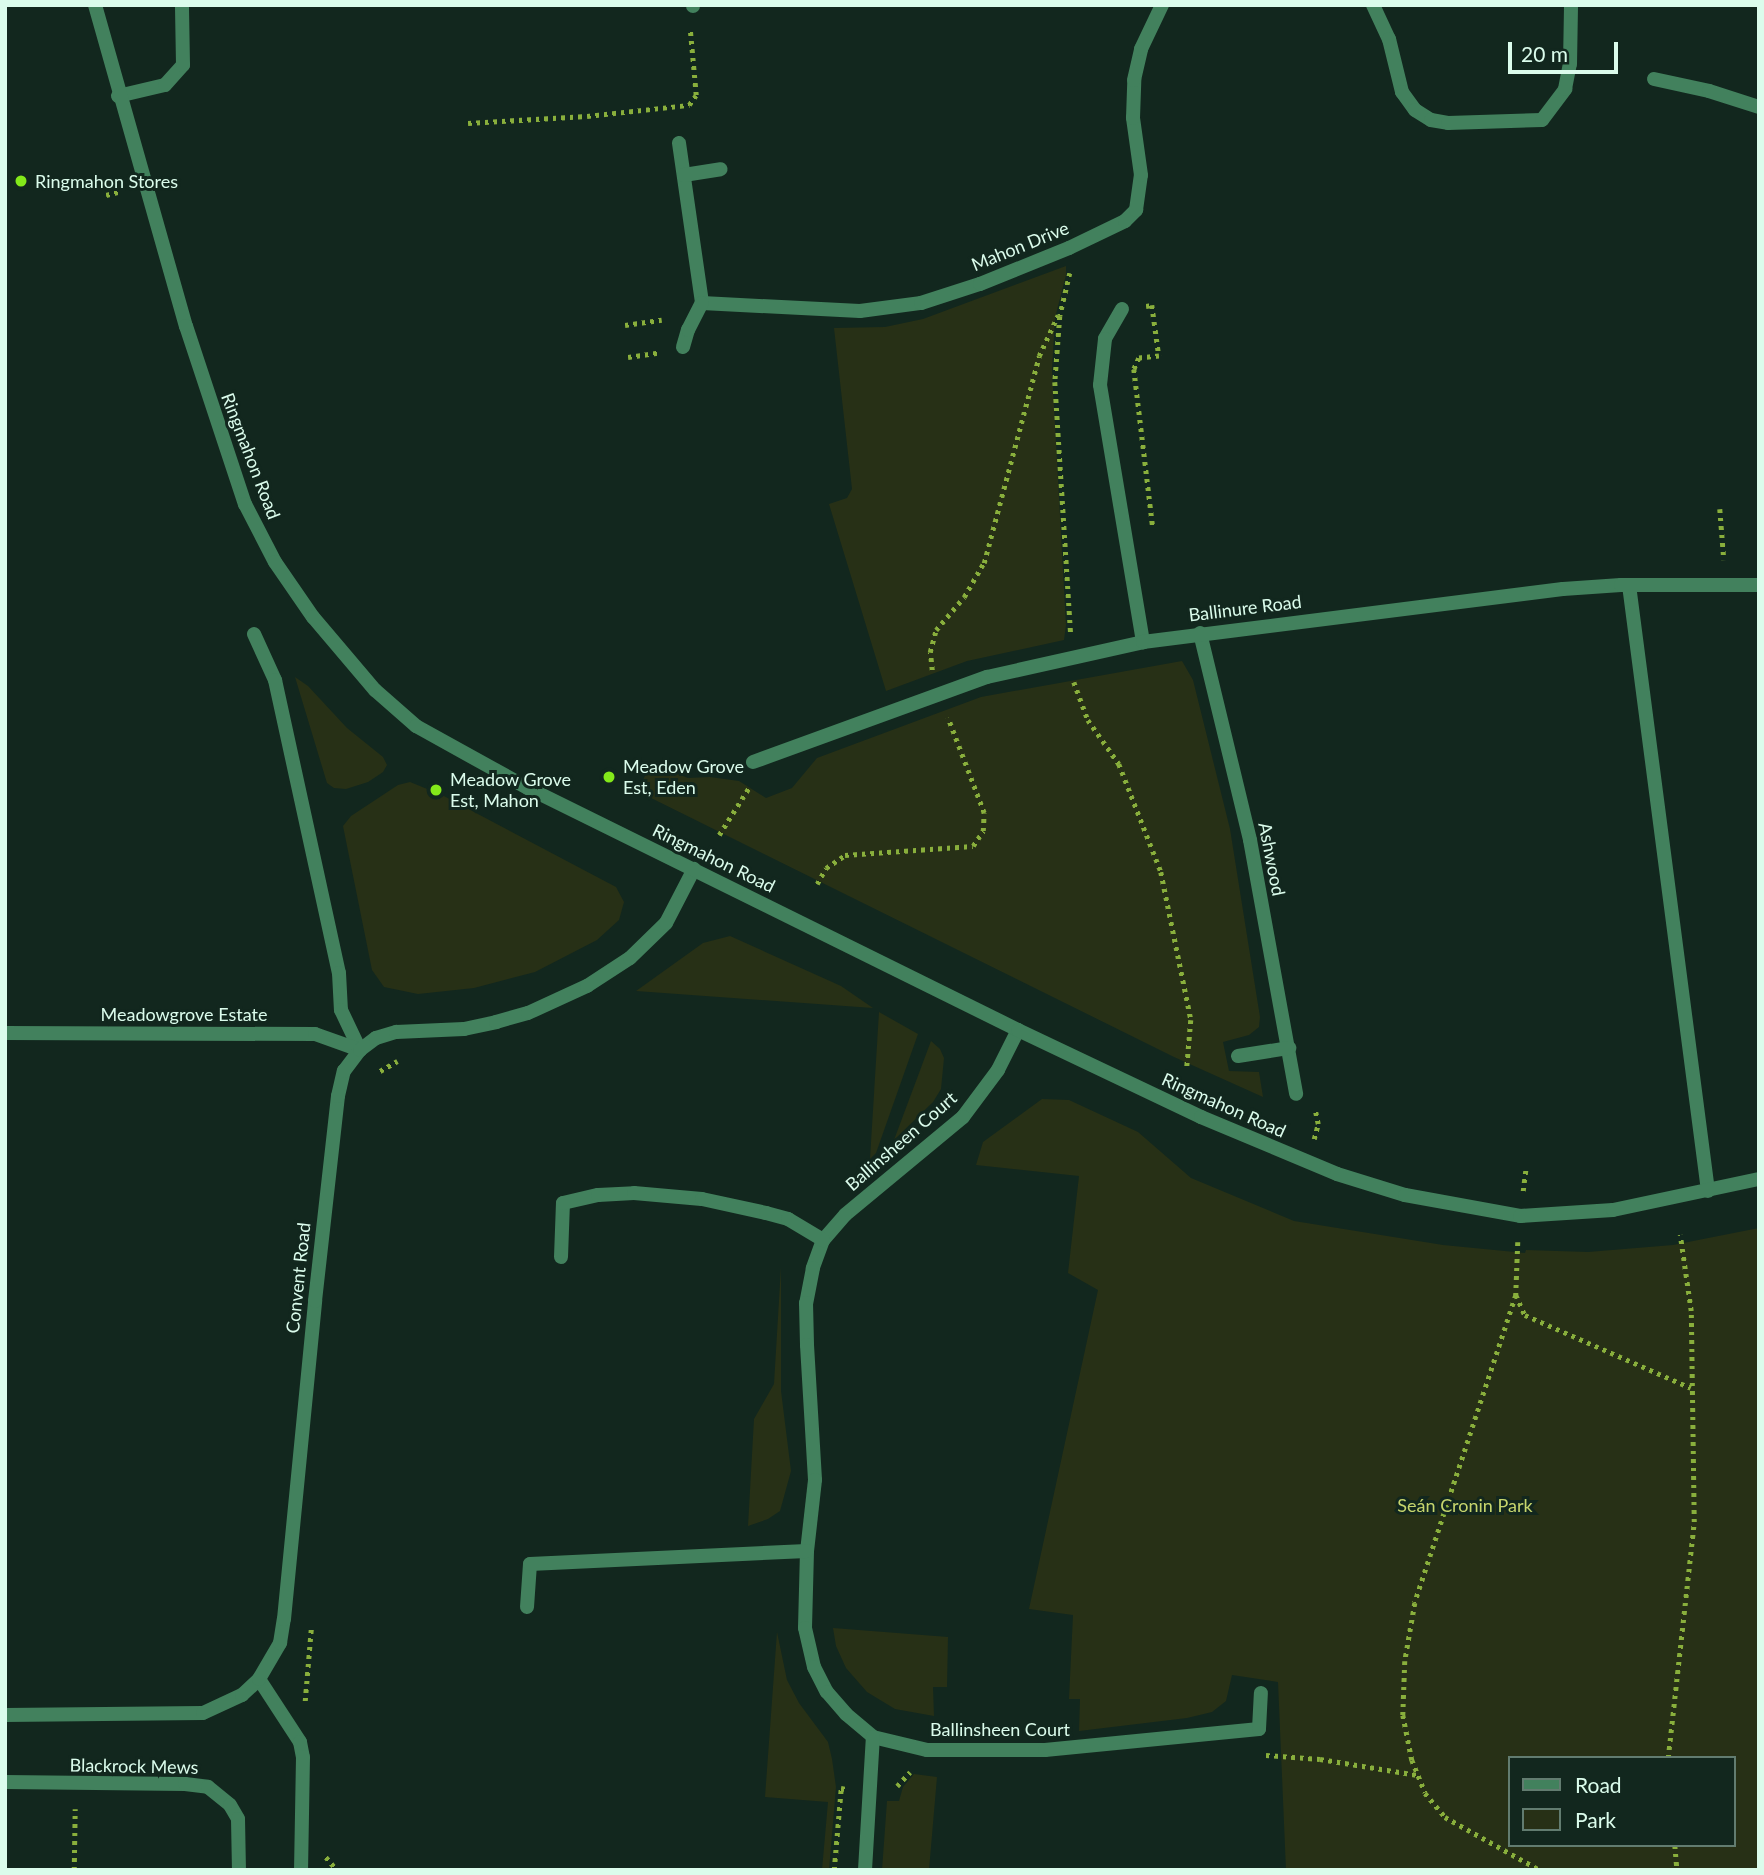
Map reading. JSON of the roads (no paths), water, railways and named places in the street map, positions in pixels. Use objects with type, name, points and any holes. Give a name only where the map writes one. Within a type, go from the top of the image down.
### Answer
[{"type":"street","name":"Ringmahon Road","points":[[95,5],[118,96],[189,336],[245,504],[275,562],[313,617],[375,690],[416,726],[528,788],[1018,1030],[1201,1117],[1308,1163],[1405,1195],[1520,1216],[1613,1210],[1759,1179]]},
{"type":"street","points":[[118,96],[165,85],[183,65],[182,5]]},
{"type":"street","name":"Mahon Drive","points":[[702,303],[797,310],[890,308],[920,303],[980,284],[1069,248],[1125,221],[1136,210],[1141,175],[1133,118],[1134,80],[1141,49],[1162,5]]},
{"type":"street","points":[[1373,5],[1389,39],[1402,92],[1415,110],[1431,120],[1456,123],[1534,122],[1550,111],[1565,89],[1570,64],[1572,5]]},
{"type":"street","points":[[1654,79],[1709,90],[1759,107]]},
{"type":"street","points":[[679,144],[702,303],[688,330],[683,348]]},
{"type":"street","points":[[684,175],[720,169]]},
{"type":"street","points":[[1122,309],[1105,339],[1100,385],[1143,642]]},
{"type":"street","points":[[1629,585],[1707,1191]]},
{"type":"street","name":"Ballinure Road","points":[[753,762],[987,677],[1074,655],[1143,642],[1563,589],[1629,585],[1759,585]]},
{"type":"street","name":"Ashwood","points":[[1200,633],[1250,840],[1296,1094]]},
{"type":"street","points":[[254,634],[275,680],[339,973],[341,1010],[360,1050],[376,1038],[396,1032],[464,1030],[507,1019],[528,1013],[587,986],[630,958],[666,923],[694,869]]},
{"type":"street","name":"Ballinsheen Court","points":[[1018,1030],[998,1070],[963,1117],[845,1215],[823,1240],[813,1268],[806,1303],[808,1379],[816,1472],[807,1550],[805,1628],[814,1667],[827,1692],[846,1714],[873,1737],[927,1750],[1045,1750],[1259,1729],[1261,1693]]},
{"type":"street","name":"Meadowgrove Estate","points":[[5,1033],[315,1034],[360,1050]]},
{"type":"street","points":[[1238,1056],[1289,1048]]},
{"type":"street","name":"Convent Road","points":[[5,1715],[202,1713],[242,1695],[259,1679],[280,1643],[338,1096],[344,1071],[360,1050]]},
{"type":"street","points":[[561,1257],[563,1203],[598,1195],[626,1193],[678,1196],[766,1213],[788,1219],[823,1240]]},
{"type":"street","points":[[527,1608],[530,1563],[807,1550]]},
{"type":"street","points":[[259,1679],[300,1742],[303,1757],[301,1870]]},
{"type":"street","points":[[865,1870],[873,1737]]},
{"type":"street","name":"Blackrock Mews","points":[[5,1782],[185,1784],[208,1787],[230,1805],[238,1819],[239,1870]]},
{"type":"place","name":"Ringmahon Stores","points":[[21,181]]},
{"type":"place","name":"Meadow Grove Est, Eden","points":[[609,777]]},
{"type":"place","name":"Meadow Grove Est, Mahon","points":[[436,790]]},
{"type":"park label","name":"Seán Cronin Park","points":[[1465,1505]]}]
